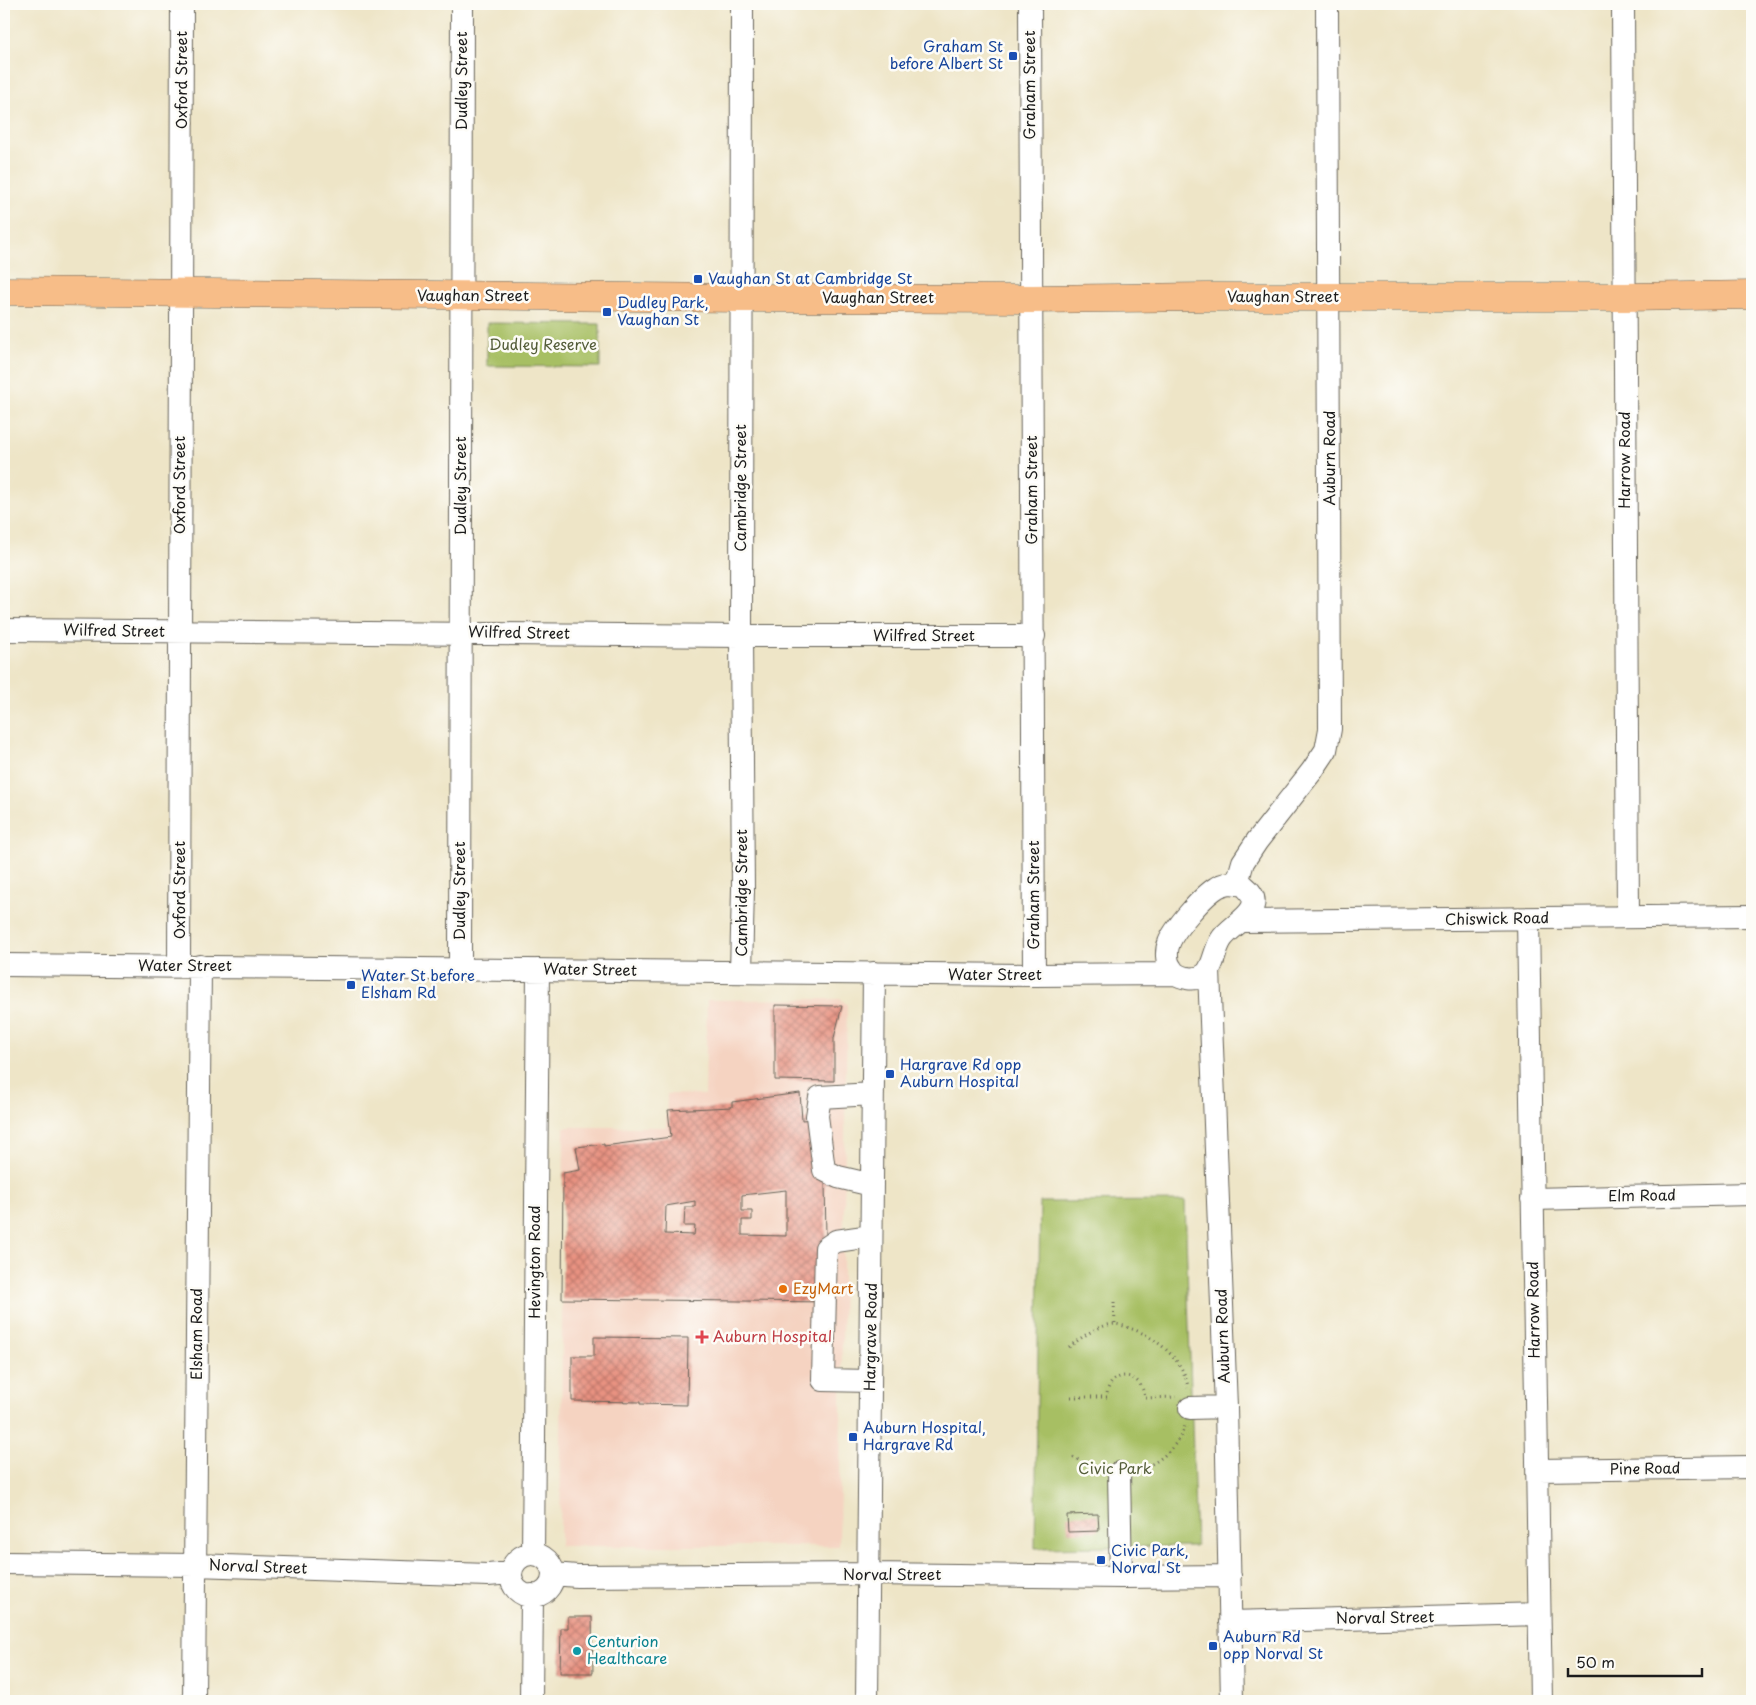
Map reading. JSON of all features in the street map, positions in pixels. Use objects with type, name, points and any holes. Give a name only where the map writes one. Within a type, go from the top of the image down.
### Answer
[{"type":"main road","name":"Vaughan Street","points":[[4,291],[1031,299],[1752,296]]},
{"type":"street","name":"Oxford Street","points":[[182,4],[179,632],[190,966]]},
{"type":"street","name":"Dudley Street","points":[[460,969],[462,4]]},
{"type":"street","name":"Cambridge Street","points":[[741,972],[743,890],[741,636],[742,4]]},
{"type":"street","name":"Graham Street","points":[[1030,4],[1034,975]]},
{"type":"street","name":"Auburn Road","points":[[1237,883],[1243,862],[1257,841],[1312,771],[1326,750],[1329,739],[1331,691],[1327,4]]},
{"type":"street","name":"Harrow Road","points":[[1623,4],[1628,917]]},
{"type":"street","name":"Wilfred Street","points":[[4,630],[741,636],[1034,636]]},
{"type":"street","points":[[1176,974],[1171,969],[1167,951],[1174,934],[1209,893],[1222,884],[1237,883],[1248,889],[1253,902],[1248,916],[1227,932],[1220,940],[1209,970]]},
{"type":"street","name":"Chiswick Road","points":[[1241,921],[1752,916]]},
{"type":"street","name":"Harrow Road","points":[[1528,919],[1541,1701]]},
{"type":"street","name":"Water Street","points":[[4,965],[1034,975],[1176,974],[1190,978],[1204,975],[1209,970]]},
{"type":"street","name":"Elsham Road","points":[[190,966],[195,1565],[194,1701]]},
{"type":"street","name":"Hevington Road","points":[[533,1554],[538,970]]},
{"type":"street","name":"Auburn Road","points":[[1209,970],[1226,1407],[1232,1701]]},
{"type":"street","name":"Hargrave Road","points":[[867,1701],[874,973]]},
{"type":"street","points":[[872,1185],[838,1177],[824,1170],[817,1116],[820,1097],[873,1094]]},
{"type":"street","name":"Elm Road","points":[[1532,1199],[1752,1194]]},
{"type":"street","points":[[870,1381],[823,1380],[826,1248],[836,1241],[872,1236]]},
{"type":"street","points":[[1189,1402],[1226,1407]]},
{"type":"street","name":"Pine Road","points":[[1538,1470],[1752,1467]]},
{"type":"street","points":[[1119,1473],[1121,1577]]},
{"type":"street","points":[[527,1554],[533,1554],[545,1558],[552,1568],[553,1574],[552,1581],[545,1592],[532,1596],[526,1595],[517,1589],[513,1584],[511,1573],[516,1561],[527,1554]]},
{"type":"street","name":"Norval Street","points":[[4,1562],[195,1565],[488,1575],[511,1573]]},
{"type":"street","name":"Norval Street","points":[[553,1574],[576,1576],[868,1574],[1121,1577],[1230,1576]]},
{"type":"street","points":[[531,1701],[532,1596]]},
{"type":"street","name":"Norval Street","points":[[1230,1622],[1539,1614]]},
{"type":"path","points":[[1114,1302],[1115,1324]]},
{"type":"path","points":[[1069,1347],[1089,1332],[1115,1324],[1140,1331],[1161,1344],[1178,1362],[1188,1385],[1189,1402],[1184,1429],[1173,1447],[1158,1461],[1140,1470],[1119,1473],[1095,1469],[1073,1457]]},
{"type":"path","points":[[1071,1397],[1106,1397],[1106,1391],[1110,1384],[1117,1378],[1132,1376],[1139,1381],[1145,1398],[1189,1402]]},
{"type":"shaded area","name":"Auburn Hospital","points":[[840,999],[847,1004],[839,1546],[560,1546],[564,1127],[666,1127],[667,1094],[705,1095],[707,1000]]},
{"type":"green space","name":"Dudley Reserve","points":[[487,323],[600,324],[600,367],[487,366]]},
{"type":"green space","name":"Civic Park","points":[[1185,1201],[1196,1546],[1035,1548],[1040,1202]]},
{"type":"building","points":[[775,1005],[842,1006],[834,1038],[834,1081],[775,1080]]},
{"type":"building","points":[[800,1093],[802,1120],[822,1118],[831,1183],[825,1184],[830,1302],[562,1299],[563,1173],[580,1170],[576,1147],[604,1144],[604,1146],[671,1137],[668,1110],[732,1107],[732,1102]],"holes":[[[786,1190],[786,1236],[742,1235],[742,1220],[752,1220],[752,1211],[742,1211],[742,1195]],[[695,1201],[695,1207],[685,1207],[684,1226],[695,1226],[694,1235],[665,1234],[666,1206]]]},
{"type":"building","points":[[594,1337],[688,1338],[687,1405],[572,1401],[572,1356],[594,1356]]},
{"type":"building","points":[[1098,1514],[1099,1531],[1068,1532],[1067,1515]]},
{"type":"building","name":"Centurion Healthcare","points":[[568,1617],[592,1617],[593,1673],[560,1673],[561,1628],[568,1628]]},
{"type":"place","name":"Graham St before Albert St","points":[[1013,56]]},
{"type":"place","name":"Vaughan St at Cambridge St","points":[[698,279]]},
{"type":"place","name":"Dudley Park, Vaughan St","points":[[607,312]]},
{"type":"place","name":"Water St before Elsham Rd","points":[[351,985]]},
{"type":"place","name":"Hargrave Rd opp Auburn Hospital","points":[[890,1074]]},
{"type":"place","name":"EzyMart","points":[[783,1289]]},
{"type":"place","name":"Auburn Hospital","points":[[702,1337]]},
{"type":"place","name":"Auburn Hospital, Hargrave Rd","points":[[853,1437]]},
{"type":"place","name":"Civic Park, Norval St","points":[[1101,1560]]},
{"type":"place","name":"Auburn Rd opp Norval St","points":[[1213,1646]]},
{"type":"place","name":"Centurion Healthcare","points":[[577,1651]]}]
